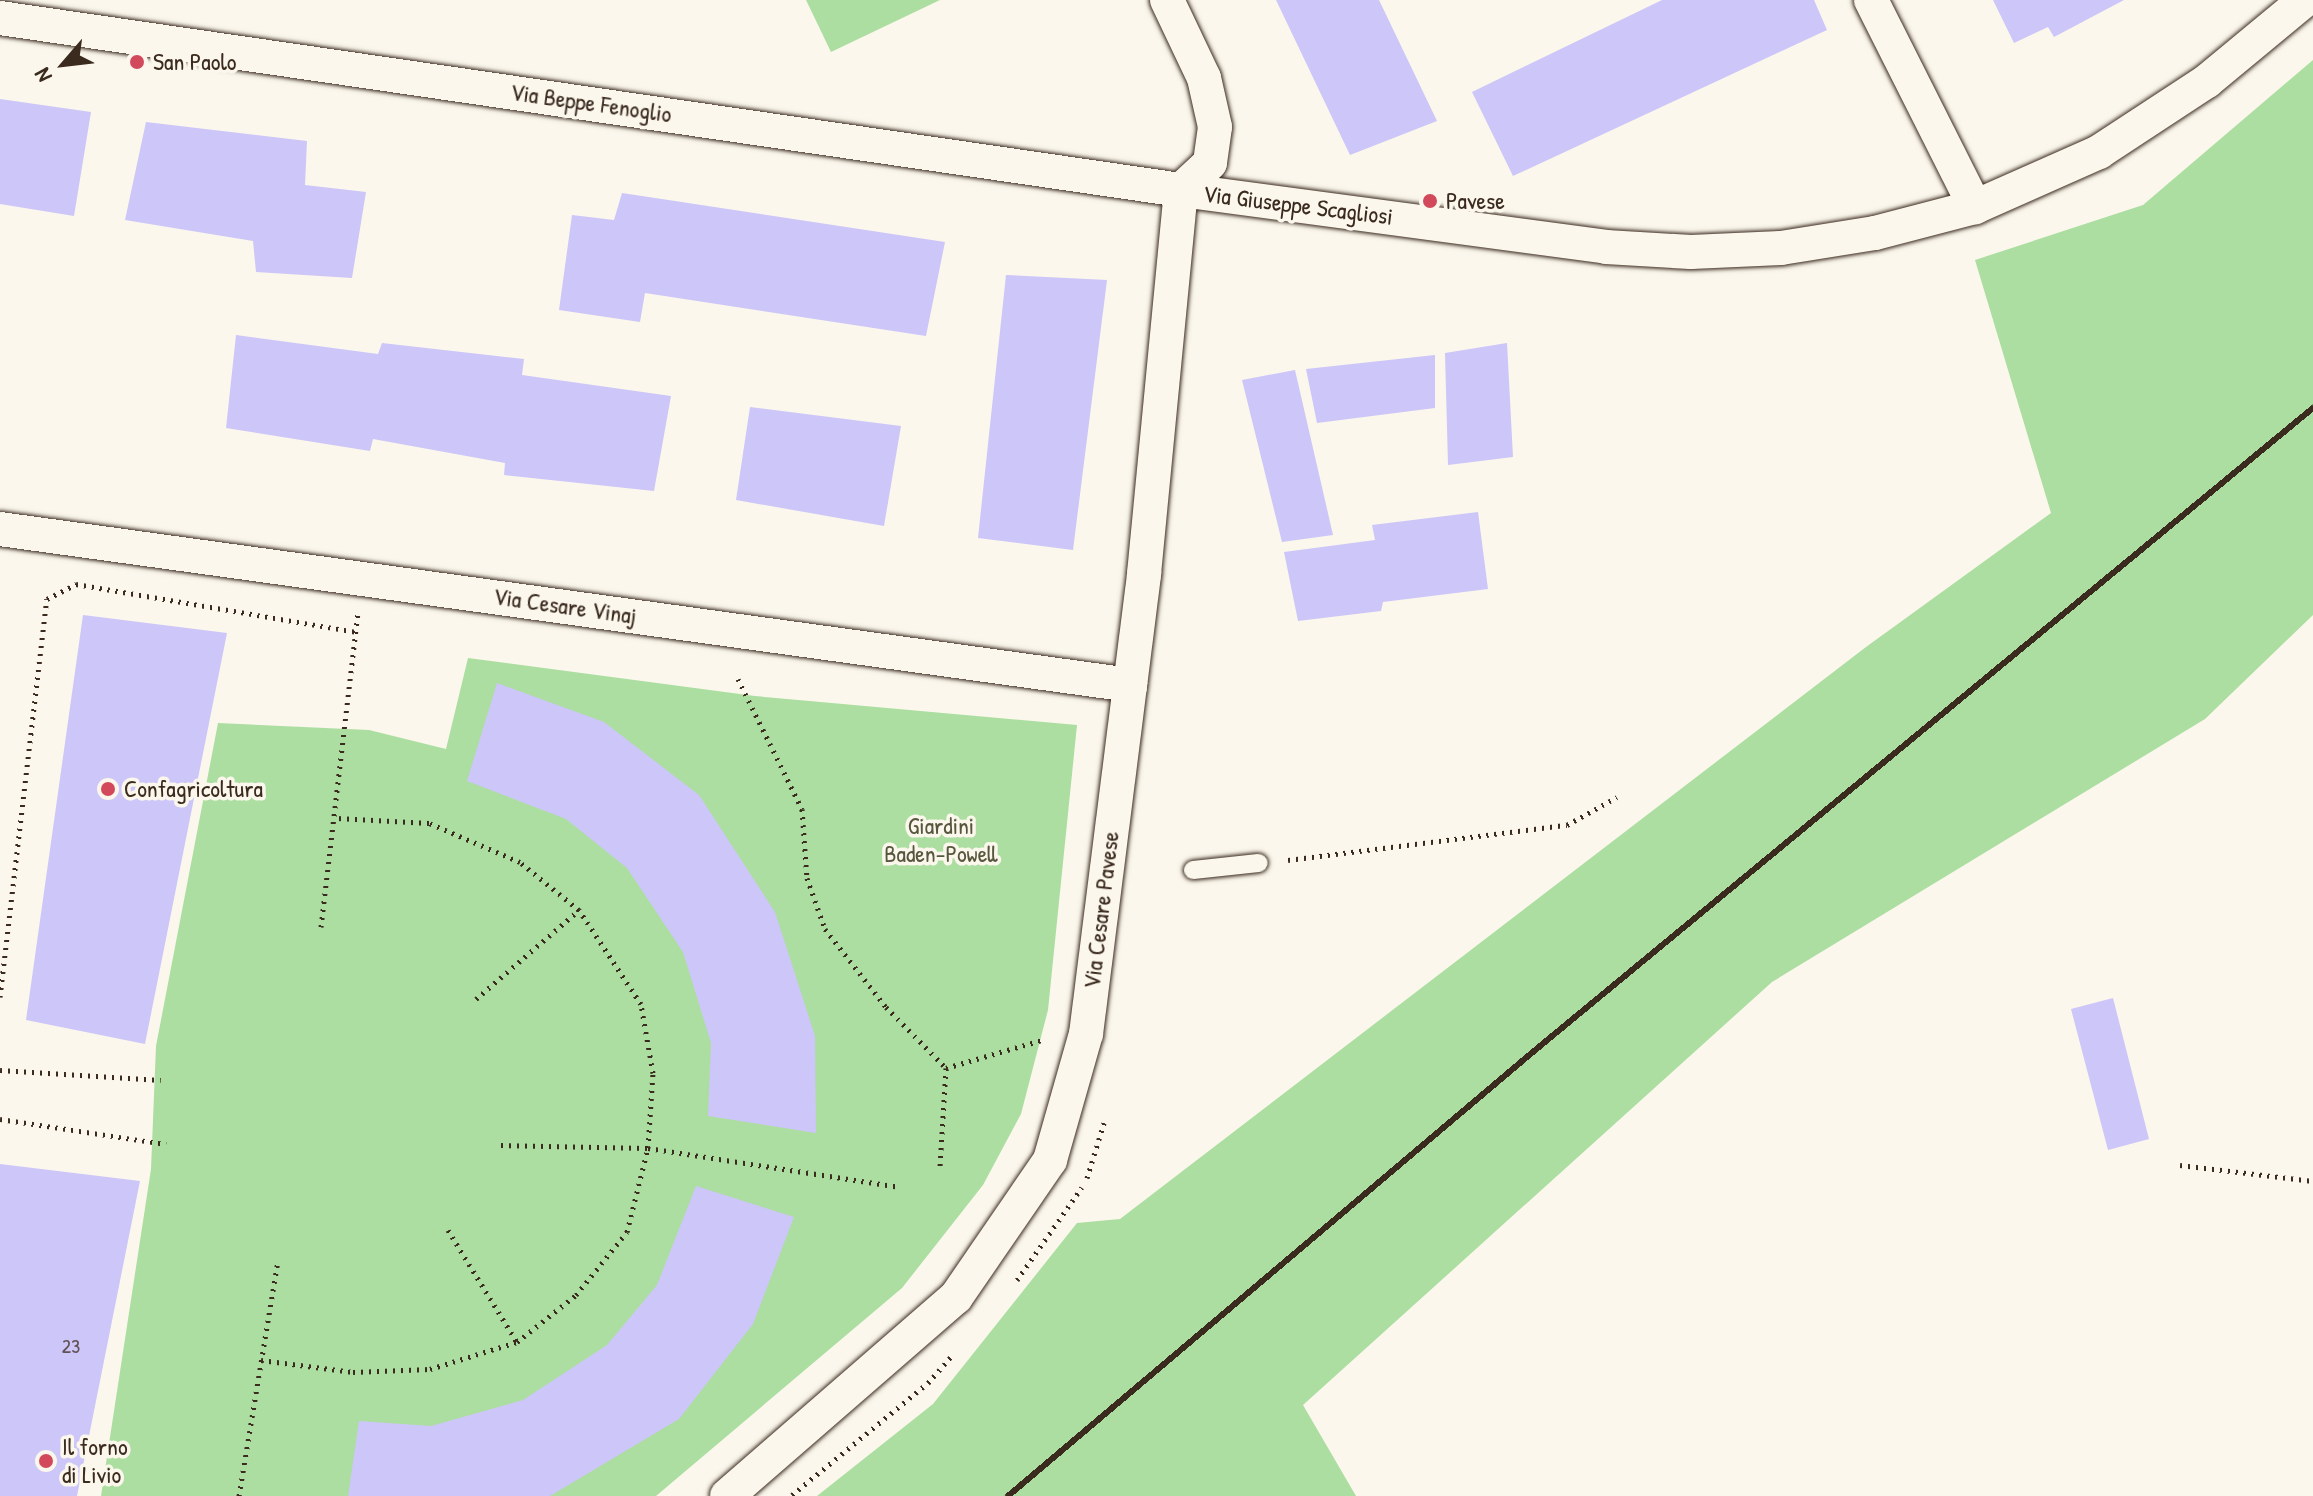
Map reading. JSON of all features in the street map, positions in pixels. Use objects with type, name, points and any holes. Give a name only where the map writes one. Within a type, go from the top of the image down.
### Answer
[{"type":"street","points":[[1167,0],[1204,78],[1215,127],[1210,163],[1181,190]]},
{"type":"street","points":[[1871,0],[1975,207]]},
{"type":"street","name":"Via Giuseppe Scagliosi","points":[[1181,190],[1606,247],[1691,252],[1796,246],[1975,207],[2099,152],[2207,81],[2305,0]]},
{"type":"street","name":"Via Beppe Fenoglio","points":[[0,18],[1181,190]]},
{"type":"street","name":"Via Cesare Pavese","points":[[727,1496],[956,1297],[1050,1160],[1086,1034],[1130,685],[1181,190]]},
{"type":"street","name":"Via Cesare Vinaj","points":[[0,529],[1130,685]]},
{"type":"lane","points":[[1193,870],[1259,863]]},
{"type":"path","points":[[321,927],[337,818],[362,579]]},
{"type":"path","points":[[0,997],[47,599],[76,584],[356,632]]},
{"type":"path","points":[[738,679],[802,809],[807,878],[825,929],[886,1007],[946,1068],[940,1166]]},
{"type":"path","points":[[1259,863],[1567,825],[1617,797]]},
{"type":"path","points":[[261,1360],[353,1372],[430,1369],[517,1342],[576,1295],[627,1232],[648,1148],[653,1073],[641,1004],[579,910],[520,862],[429,823],[337,818]]},
{"type":"path","points":[[476,999],[579,910]]},
{"type":"path","points":[[946,1068],[1052,1037]]},
{"type":"path","points":[[0,1070],[161,1080]]},
{"type":"path","points":[[0,1119],[166,1144]]},
{"type":"path","points":[[501,1145],[648,1148],[900,1187]]},
{"type":"path","points":[[2180,1165],[2313,1181]]},
{"type":"path","points":[[448,1230],[517,1342]]},
{"type":"path","points":[[239,1496],[278,1261]]},
{"type":"green space","points":[[806,0],[940,0],[831,52]]},
{"type":"green space","points":[[2313,60],[2313,615],[2205,719],[1772,982],[1303,1405],[1356,1496],[817,1496],[933,1404],[1077,1223],[1120,1219],[1866,647],[2051,513],[1975,260],[2143,205]]},
{"type":"green space","name":"Giardini Baden-Powell","points":[[468,658],[755,696],[1077,725],[1048,1010],[1021,1114],[983,1185],[902,1288],[656,1496],[101,1496],[151,1169],[156,1046],[218,723],[369,730],[446,749]]},
{"type":"building","points":[[1276,0],[1379,0],[1437,121],[1350,155]]},
{"type":"building","points":[[1662,0],[1814,0],[1827,30],[1513,176],[1472,92]]},
{"type":"building","points":[[1993,0],[2124,0],[2054,37],[2048,27],[2014,43]]},
{"type":"building","points":[[0,99],[91,112],[74,216],[0,204]]},
{"type":"building","points":[[146,122],[307,141],[305,185],[366,192],[352,278],[256,272],[253,241],[125,220]]},
{"type":"building","points":[[622,193],[945,242],[926,336],[645,293],[640,322],[559,310],[572,215],[614,220]]},
{"type":"building","points":[[1006,275],[1107,280],[1073,550],[978,538]]},
{"type":"building","points":[[236,335],[378,354],[382,343],[524,359],[522,375],[671,396],[654,491],[504,475],[505,463],[373,439],[370,451],[226,428]]},
{"type":"building","points":[[1507,343],[1513,457],[1448,465],[1445,353]]},
{"type":"building","points":[[1435,355],[1435,408],[1317,423],[1306,369]]},
{"type":"building","points":[[1295,370],[1333,535],[1282,542],[1242,380]]},
{"type":"building","points":[[750,407],[901,426],[884,526],[736,500]]},
{"type":"building","points":[[1478,512],[1488,589],[1383,602],[1381,611],[1298,621],[1284,552],[1375,540],[1372,525]]},
{"type":"building","points":[[83,615],[227,633],[145,1044],[26,1020]]},
{"type":"building","points":[[497,683],[604,722],[699,795],[775,912],[815,1036],[816,1133],[708,1116],[711,1043],[683,952],[627,868],[566,819],[467,781]]},
{"type":"building","points":[[2113,998],[2149,1139],[2108,1150],[2071,1009]]},
{"type":"building","points":[[0,1164],[140,1181],[77,1496],[0,1496]]},
{"type":"building","points":[[696,1186],[794,1217],[753,1324],[679,1419],[550,1496],[348,1496],[359,1421],[431,1426],[523,1400],[607,1345],[657,1285]]},
{"type":"railway","points":[[1008,1496],[1534,1051],[2313,408]]},
{"type":"place","name":"San Paolo","points":[[137,62]]},
{"type":"place","name":"Pavese","points":[[1430,201]]},
{"type":"place","name":"Confagricoltura","points":[[108,789]]},
{"type":"place","name":"Il forno di Livio","points":[[46,1461]]}]
